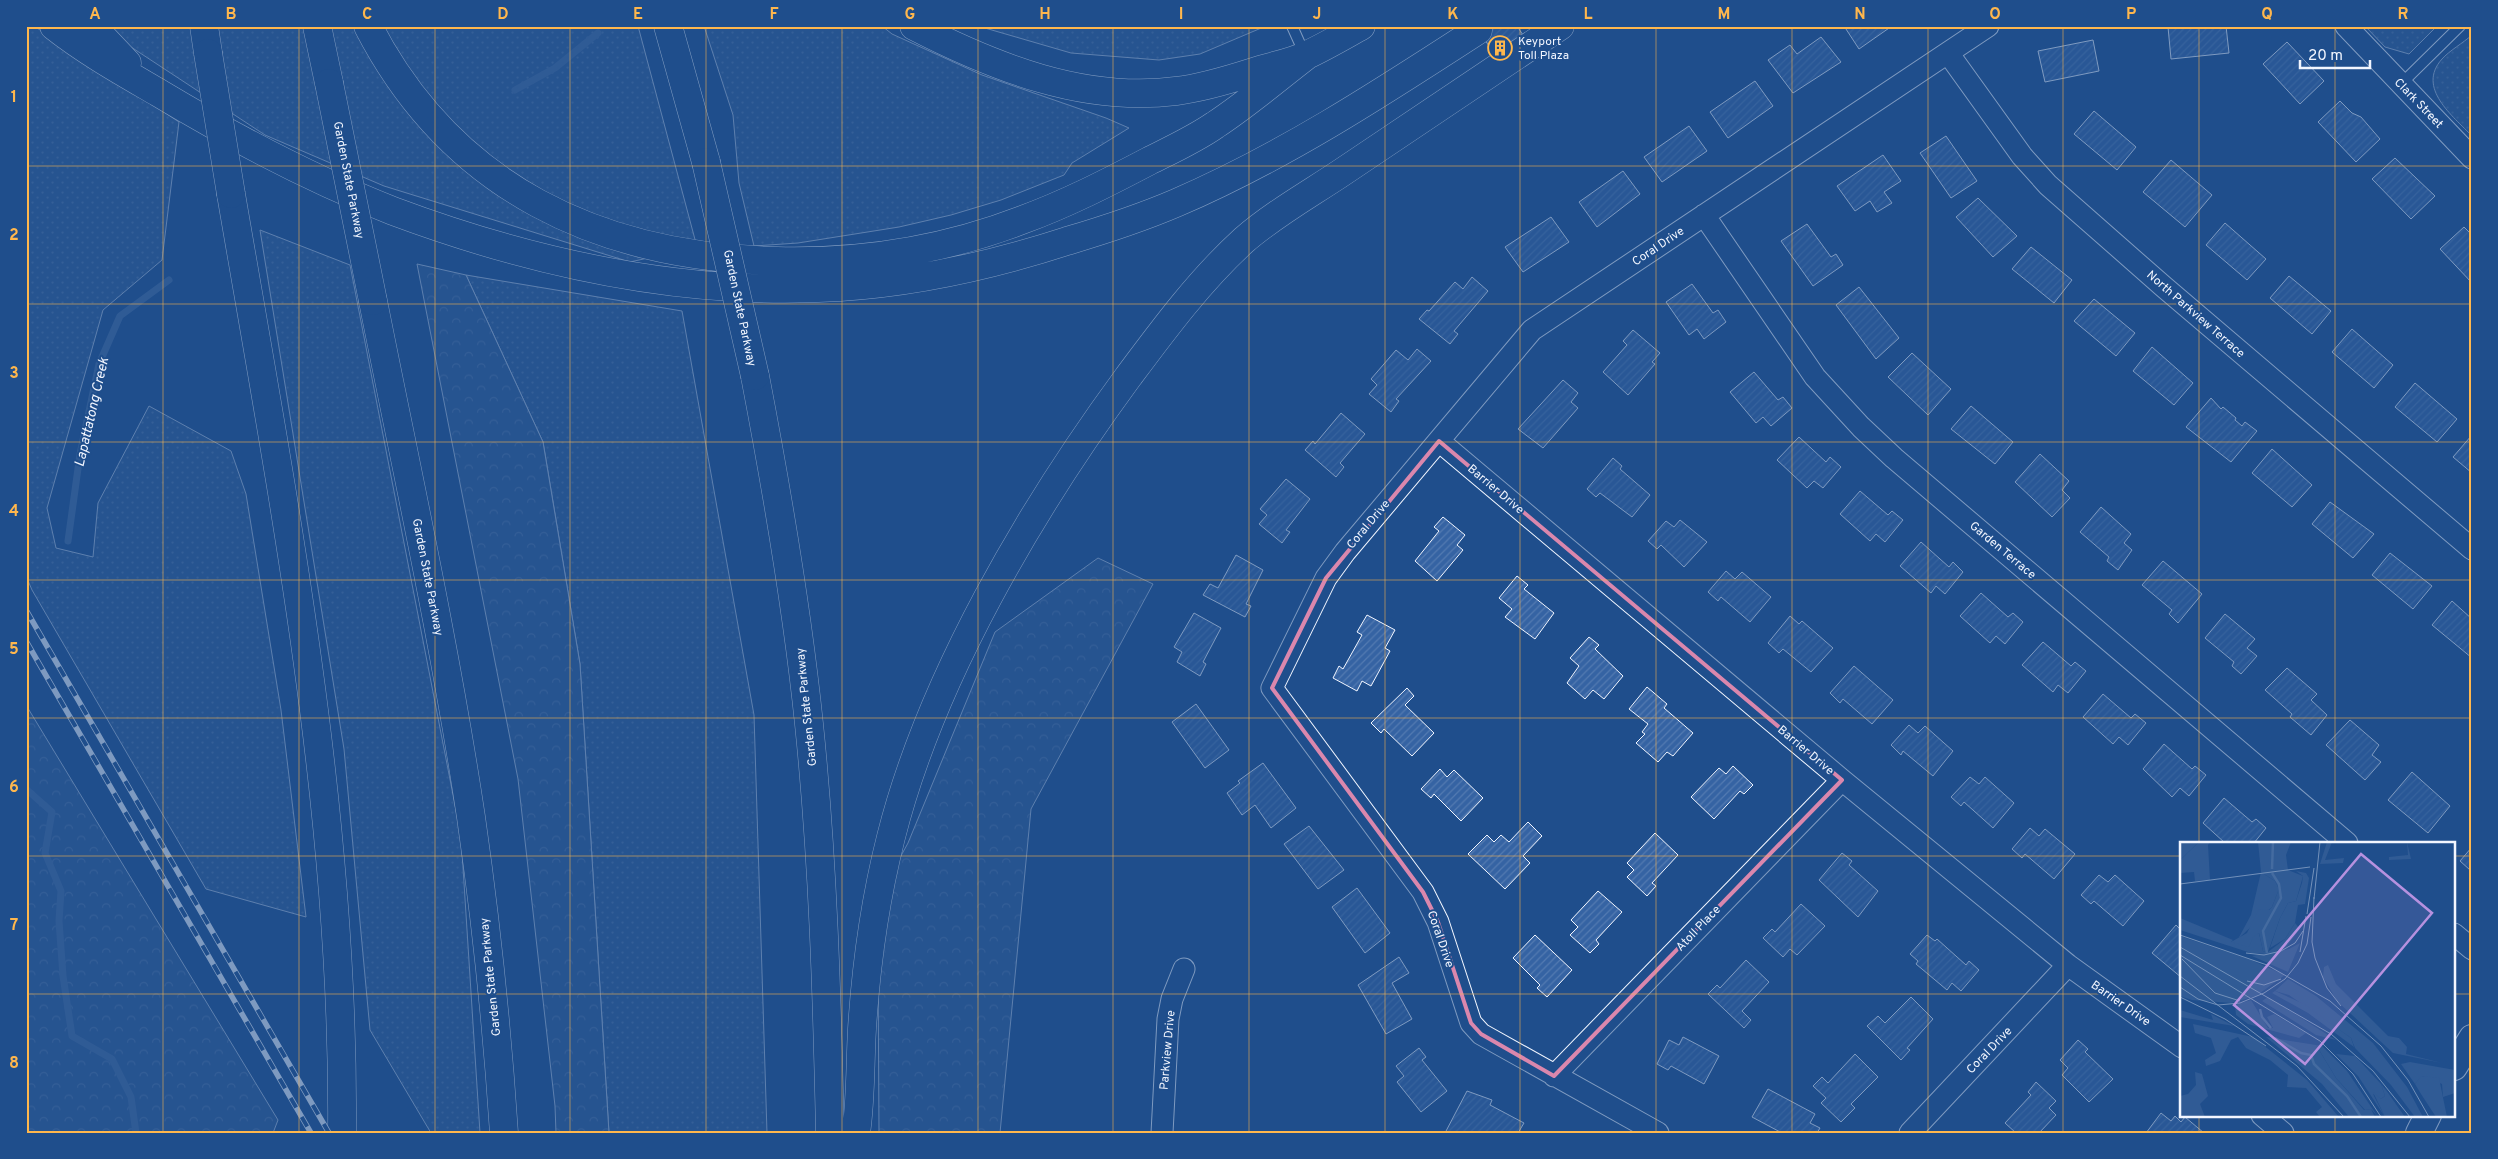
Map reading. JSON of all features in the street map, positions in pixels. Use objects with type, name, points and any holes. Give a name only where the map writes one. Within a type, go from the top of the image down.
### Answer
[{"type":"highway","points":[[54,26],[92,54],[209,124],[306,174],[407,216],[504,248],[600,270],[704,285],[755,288],[839,287],[964,270],[1051,246],[1149,214],[1228,179],[1313,133],[1478,30]]},
{"type":"highway","points":[[92,26],[158,92]]},
{"type":"highway","points":[[204,26],[276,458],[314,712],[333,882],[340,1034],[342,1133]]},
{"type":"highway","name":"Garden State Parkway","points":[[317,26],[441,642],[471,818],[492,993],[504,1133]]},
{"type":"highway","points":[[368,26],[396,72],[436,125],[477,162],[525,195],[576,222],[634,242],[694,255],[750,260],[819,261],[889,255],[956,241],[1021,221],[1093,190],[1193,138],[1237,109],[1306,56],[1361,26]]},
{"type":"highway","name":"Garden State Parkway","points":[[668,26],[706,162],[755,376],[787,555],[809,724],[827,982],[830,1133]]},
{"type":"highway","points":[[914,26],[960,49],[1035,77],[1099,90],[1174,92],[1233,79],[1306,56]]},
{"type":"highway","points":[[856,1133],[862,1028],[872,935],[881,882],[902,798],[933,715],[967,640],[1014,552],[1052,489],[1109,402],[1142,357],[1202,284],[1244,240],[1292,205],[1560,26]]},
{"type":"street","name":"Coral Drive","points":[[1658,1133],[1481,1034],[1471,1023],[1438,922],[1423,892],[1272,688],[1326,578],[1345,552],[1532,330],[1988,26]]},
{"type":"street","name":"Clark Street","points":[[2346,26],[2472,158]]},
{"type":"street","name":"North Parkview Terrace","points":[[1948,53],[2022,156],[2048,185],[2164,287],[2472,549]]},
{"type":"street","name":"Garden Terrace","points":[[1704,215],[1815,377],[1861,427],[1894,458],[2346,842]]},
{"type":"street","name":"Barrier Drive","points":[[1439,441],[1842,780],[2068,966],[2180,1046]]},
{"type":"street","name":"Atoll Place","points":[[1554,1076],[1842,780]]},
{"type":"street","points":[[2456,936],[2472,949]]},
{"type":"street","name":"Coral Drive","points":[[1910,1133],[2068,966]]},
{"type":"street","name":"Parkview Drive","points":[[1162,1133],[1168,1019],[1172,998],[1184,969]]},
{"type":"street","points":[[2456,1064],[2472,1038]]},
{"type":"street","points":[[2263,1116],[2283,1133]]},
{"type":"street","points":[[2419,1133],[2428,1116]]},
{"type":"lane","points":[[1292,26],[1306,56]]},
{"type":"lane","points":[[2401,84],[2460,26]]},
{"type":"highlighted area","points":[[1439,441],[1842,780],[1554,1076],[1481,1034],[1471,1023],[1438,922],[1423,892],[1272,688],[1326,578]]},
{"type":"green space","points":[[26,26],[34,26],[179,122],[162,260],[103,310],[47,508],[56,548],[93,557],[98,503],[149,406],[231,451],[246,494],[281,710],[306,917],[206,889],[32,590],[26,576]]},
{"type":"green space","points":[[99,26],[638,26],[697,247],[630,262],[384,186],[265,135]]},
{"type":"green space","points":[[704,26],[882,26],[892,34],[982,75],[1106,118],[1129,128],[1072,163],[1064,175],[1001,200],[951,215],[899,227],[798,243],[754,246],[739,183],[733,115]]},
{"type":"green space","points":[[978,26],[1266,26],[1200,54],[1159,60],[1071,53]]},
{"type":"green space","points":[[2365,26],[2437,26],[2409,54],[2385,47]]},
{"type":"green space","points":[[2472,35],[2472,136],[2440,101],[2435,91],[2433,80],[2435,70],[2442,59]]},
{"type":"green space","points":[[260,230],[350,265],[461,836],[480,1133],[431,1133],[370,1030],[344,749]]},
{"type":"green space","points":[[417,264],[466,275],[543,442],[580,664],[609,1133],[556,1133],[555,1106],[518,779]]},
{"type":"green space","points":[[466,275],[682,311],[754,715],[767,1133],[609,1133],[580,664],[543,442]]},
{"type":"green space","points":[[1098,558],[1153,584],[1031,809],[1000,1133],[879,1133],[878,960],[874,905],[908,843],[995,632]]},
{"type":"green space","points":[[26,705],[278,1120],[273,1133],[26,1133]]},
{"type":"building","name":"Keyport Toll Plaza","points":[[1476,26],[1517,26],[1525,38],[1496,57]]},
{"type":"building","points":[[1844,26],[1892,26],[1859,49]]},
{"type":"building","points":[[2226,26],[2229,53],[2171,59],[2168,27]]},
{"type":"building","points":[[1821,37],[1841,62],[1793,93],[1768,60],[1790,45],[1797,54]]},
{"type":"building","points":[[2093,40],[2099,71],[2045,82],[2038,51]]},
{"type":"building","points":[[2287,42],[2324,81],[2300,104],[2263,64]]},
{"type":"building","points":[[1755,81],[1773,106],[1728,138],[1710,112]]},
{"type":"building","points":[[2340,101],[2352,113],[2361,117],[2380,139],[2356,162],[2318,122]]},
{"type":"building","points":[[2094,111],[2136,147],[2117,170],[2074,134]]},
{"type":"building","points":[[1689,126],[1707,151],[1662,182],[1644,157]]},
{"type":"building","points":[[1946,136],[1977,181],[1951,198],[1920,153]]},
{"type":"building","points":[[1883,155],[1901,181],[1884,192],[1892,203],[1877,212],[1870,201],[1855,211],[1837,186]]},
{"type":"building","points":[[2395,158],[2435,196],[2411,219],[2372,179]]},
{"type":"building","points":[[2171,160],[2212,195],[2185,227],[2143,192]]},
{"type":"building","points":[[1623,171],[1640,194],[1597,227],[1579,202]]},
{"type":"building","points":[[1978,198],[2017,236],[1993,257],[1956,217]]},
{"type":"building","points":[[1551,217],[1569,242],[1523,272],[1505,247]]},
{"type":"building","points":[[2225,223],[2266,259],[2247,280],[2206,245]]},
{"type":"building","points":[[1807,224],[1831,257],[1836,254],[1843,265],[1813,286],[1781,241]]},
{"type":"building","points":[[2464,227],[2472,235],[2472,283],[2440,249]]},
{"type":"building","points":[[2031,247],[2072,280],[2054,303],[2012,269]]},
{"type":"building","points":[[2289,276],[2331,311],[2312,334],[2270,298]]},
{"type":"building","points":[[1472,277],[1488,291],[1454,331],[1458,334],[1450,344],[1419,319],[1427,310],[1429,311],[1455,282],[1463,289]]},
{"type":"building","points":[[1692,284],[1713,313],[1718,310],[1726,322],[1704,339],[1697,329],[1689,335],[1666,302]]},
{"type":"building","points":[[1859,287],[1899,338],[1876,359],[1836,305]]},
{"type":"building","points":[[2094,299],[2135,333],[2116,356],[2074,321]]},
{"type":"building","points":[[2352,329],[2393,365],[2374,388],[2332,352]]},
{"type":"building","points":[[1633,330],[1660,353],[1652,362],[1655,364],[1628,395],[1603,372],[1627,345],[1623,341]]},
{"type":"building","points":[[2152,347],[2193,383],[2174,405],[2133,371]]},
{"type":"building","points":[[1417,349],[1431,361],[1396,399],[1399,401],[1391,412],[1369,394],[1377,385],[1371,379],[1396,350],[1408,360]]},
{"type":"building","points":[[1912,353],[1951,389],[1928,415],[1888,377]]},
{"type":"building","points":[[1754,372],[1778,400],[1783,397],[1792,408],[1771,426],[1763,417],[1756,423],[1730,392]]},
{"type":"building","points":[[1563,380],[1578,393],[1571,402],[1578,408],[1543,448],[1518,429]]},
{"type":"building","points":[[2415,383],[2457,419],[2437,442],[2395,407]]},
{"type":"building","points":[[2211,398],[2221,409],[2223,407],[2236,418],[2235,420],[2242,426],[2245,422],[2257,431],[2231,462],[2186,427]]},
{"type":"building","points":[[1971,406],[2013,442],[1995,464],[1951,429]]},
{"type":"building","points":[[1341,413],[1365,434],[1340,463],[1344,467],[1336,477],[1305,450],[1313,441],[1315,444]]},
{"type":"building","points":[[2472,435],[2472,473],[2453,457]]},
{"type":"building","points":[[1799,437],[1826,462],[1830,457],[1841,467],[1823,488],[1814,481],[1807,488],[1777,460]]},
{"type":"building","points":[[2272,449],[2312,485],[2292,507],[2252,473]]},
{"type":"building","points":[[2040,454],[2069,481],[2062,490],[2070,498],[2052,517],[2015,482]]},
{"type":"building","points":[[1613,458],[1622,466],[1620,469],[1650,495],[1632,517],[1600,493],[1596,497],[1587,489]]},
{"type":"building","points":[[1286,479],[1310,499],[1286,530],[1290,532],[1282,543],[1259,524],[1267,515],[1260,509]]},
{"type":"building","points":[[1860,491],[1888,515],[1892,511],[1903,520],[1885,542],[1876,534],[1870,541],[1840,514]]},
{"type":"building","points":[[2330,502],[2374,534],[2353,558],[2312,524]]},
{"type":"building","points":[[2101,507],[2131,534],[2124,543],[2132,550],[2118,570],[2107,561],[2109,557],[2080,532]]},
{"type":"building","points":[[1443,517],[1465,535],[1457,545],[1463,550],[1437,581],[1415,561],[1439,531],[1434,527]]},
{"type":"building","points":[[1680,520],[1707,542],[1684,567],[1661,545],[1657,549],[1648,541],[1666,521],[1674,527]]},
{"type":"building","points":[[1921,542],[1949,567],[1953,562],[1963,572],[1945,594],[1936,586],[1931,593],[1900,566]]},
{"type":"building","points":[[2390,553],[2432,586],[2413,609],[2372,575]]},
{"type":"building","points":[[1236,555],[1263,570],[1246,604],[1251,606],[1245,617],[1203,595],[1210,584],[1218,588]]},
{"type":"building","points":[[2163,561],[2202,594],[2178,623],[2169,614],[2172,610],[2142,585]]},
{"type":"building","points":[[1726,571],[1735,579],[1742,572],[1771,597],[1750,622],[1721,597],[1718,601],[1708,592]]},
{"type":"building","points":[[1517,576],[1528,585],[1524,589],[1554,613],[1535,639],[1505,617],[1512,609],[1499,598]]},
{"type":"building","points":[[1981,593],[2008,617],[2013,613],[2023,622],[2005,644],[1996,636],[1990,643],[1960,616]]},
{"type":"building","points":[[2452,601],[2472,619],[2472,658],[2432,625]]},
{"type":"building","points":[[1194,613],[1221,628],[1203,662],[1206,664],[1200,676],[1177,662],[1182,652],[1174,647]]},
{"type":"building","points":[[2225,614],[2255,639],[2247,648],[2257,656],[2241,674],[2232,666],[2234,662],[2205,638]]},
{"type":"building","points":[[1367,615],[1395,630],[1385,648],[1390,651],[1371,686],[1362,681],[1357,691],[1333,678],[1339,666],[1343,669],[1362,635],[1357,632]]},
{"type":"building","points":[[1790,616],[1799,624],[1802,621],[1833,648],[1811,672],[1783,649],[1779,653],[1768,643]]},
{"type":"building","points":[[1589,637],[1599,645],[1595,649],[1623,676],[1604,699],[1593,690],[1585,699],[1567,683],[1579,666],[1570,658]]},
{"type":"building","points":[[2043,642],[2071,666],[2075,662],[2086,671],[2068,693],[2058,685],[2053,692],[2022,665]]},
{"type":"building","points":[[1854,666],[1893,700],[1872,724],[1843,699],[1840,703],[1830,693]]},
{"type":"building","points":[[2287,668],[2317,694],[2311,700],[2327,715],[2311,735],[2290,717],[2292,714],[2265,690]]},
{"type":"building","points":[[1647,687],[1667,704],[1664,708],[1693,733],[1673,756],[1667,752],[1658,762],[1636,743],[1645,734],[1642,732],[1648,724],[1629,709]]},
{"type":"building","points":[[1407,688],[1414,696],[1405,705],[1434,733],[1412,756],[1384,729],[1381,733],[1371,723]]},
{"type":"building","points":[[2103,694],[2131,718],[2135,714],[2146,723],[2128,745],[2119,737],[2113,744],[2083,717]]},
{"type":"building","points":[[1196,704],[1229,750],[1205,768],[1172,722]]},
{"type":"building","points":[[2350,720],[2379,745],[2372,755],[2381,762],[2365,780],[2326,745]]},
{"type":"building","points":[[1909,725],[1918,733],[1925,726],[1953,751],[1933,776],[1903,751],[1901,755],[1891,745]]},
{"type":"building","points":[[2164,744],[2192,769],[2195,766],[2206,775],[2189,796],[2180,788],[2172,797],[2143,769]]},
{"type":"building","points":[[1263,763],[1296,808],[1271,828],[1255,805],[1242,815],[1227,793],[1240,783],[1238,781]]},
{"type":"building","points":[[1733,766],[1753,785],[1744,794],[1740,791],[1714,819],[1691,797],[1719,768],[1726,774]]},
{"type":"building","points":[[1440,769],[1447,777],[1454,770],[1483,798],[1461,821],[1434,794],[1431,798],[1421,789]]},
{"type":"building","points":[[2412,772],[2450,806],[2428,833],[2388,800]]},
{"type":"building","points":[[1970,777],[1979,784],[1985,777],[2014,803],[1993,828],[1964,802],[1961,806],[1951,797]]},
{"type":"building","points":[[2224,798],[2252,822],[2256,819],[2266,828],[2255,842],[2224,842],[2203,823]]},
{"type":"building","points":[[1528,822],[1542,836],[1523,856],[1530,863],[1505,889],[1468,854],[1487,835],[1494,842],[1501,835],[1509,842]]},
{"type":"building","points":[[1309,826],[1344,870],[1318,889],[1284,844]]},
{"type":"building","points":[[2030,828],[2039,836],[2045,829],[2075,854],[2054,879],[2025,854],[2022,858],[2012,849]]},
{"type":"building","points":[[1655,833],[1678,855],[1652,883],[1656,886],[1647,896],[1627,877],[1634,870],[1627,863]]},
{"type":"building","points":[[2472,847],[2472,868],[2470,870],[2460,861]]},
{"type":"building","points":[[1842,853],[1852,861],[1849,865],[1878,891],[1858,917],[1819,880]]},
{"type":"building","points":[[2099,875],[2108,882],[2115,875],[2144,901],[2123,926],[2094,901],[2091,904],[2081,895]]},
{"type":"building","points":[[1357,888],[1390,933],[1365,953],[1332,907]]},
{"type":"building","points":[[1598,891],[1622,912],[1596,940],[1599,944],[1590,953],[1570,935],[1578,927],[1571,920]]},
{"type":"building","points":[[1801,904],[1825,926],[1797,955],[1790,949],[1783,957],[1763,938],[1772,929],[1775,932]]},
{"type":"building","points":[[2176,925],[2180,929],[2180,976],[2152,953]]},
{"type":"building","points":[[1535,935],[1572,970],[1547,997],[1537,988],[1540,985],[1513,958]]},
{"type":"building","points":[[1927,935],[1935,941],[1937,939],[1966,965],[1969,961],[1979,970],[1961,991],[1952,983],[1947,990],[1916,964],[1918,961],[1910,954]]},
{"type":"building","points":[[1399,957],[1409,973],[1392,983],[1412,1019],[1386,1034],[1358,985]]},
{"type":"building","points":[[1746,960],[1769,982],[1742,1011],[1751,1020],[1744,1028],[1708,994],[1717,985],[1720,988]]},
{"type":"building","points":[[1911,997],[1933,1019],[1907,1048],[1910,1050],[1901,1060],[1867,1026],[1878,1016],[1885,1023]]},
{"type":"building","points":[[1683,1037],[1719,1056],[1704,1084],[1671,1066],[1668,1070],[1657,1064],[1669,1040],[1679,1045]]},
{"type":"building","points":[[2078,1040],[2088,1049],[2085,1052],[2113,1079],[2089,1102],[2062,1075],[2068,1068],[2060,1060]]},
{"type":"building","points":[[1419,1048],[1426,1057],[1422,1060],[1447,1091],[1421,1112],[1397,1082],[1404,1076],[1396,1066]]},
{"type":"building","points":[[1855,1054],[1878,1077],[1851,1104],[1855,1108],[1841,1122],[1821,1103],[1826,1098],[1813,1086],[1822,1077],[1828,1083]]},
{"type":"building","points":[[2036,1082],[2056,1101],[2049,1108],[2056,1115],[2039,1133],[2016,1133],[2005,1123],[2031,1095],[2028,1092]]},
{"type":"building","points":[[1768,1089],[1815,1114],[1810,1123],[1820,1128],[1817,1133],[1782,1133],[1752,1117]]},
{"type":"building","points":[[1467,1091],[1492,1100],[1490,1105],[1524,1123],[1518,1133],[1445,1133]]},
{"type":"building","points":[[2161,1113],[2171,1121],[2175,1116],[2181,1122],[2185,1117],[2204,1133],[2146,1133]]},
{"type":"waterway","name":"Lapattatong Creek","points":[[515,90],[555,68],[598,33]]},
{"type":"waterway","name":"Lapattatong Creek","points":[[68,541],[80,454],[99,364],[120,316],[169,280]]},
{"type":"waterway","name":"Lapattatong Creek","points":[[26,789],[52,812],[45,853],[61,891],[59,921],[63,976],[72,1036],[112,1059],[131,1097],[136,1133]]},
{"type":"railway","points":[[26,610],[329,1133]]},
{"type":"railway","points":[[26,641],[311,1133]]},
{"type":"place","name":"Keyport Toll Plaza","points":[[1500,48]]}]
